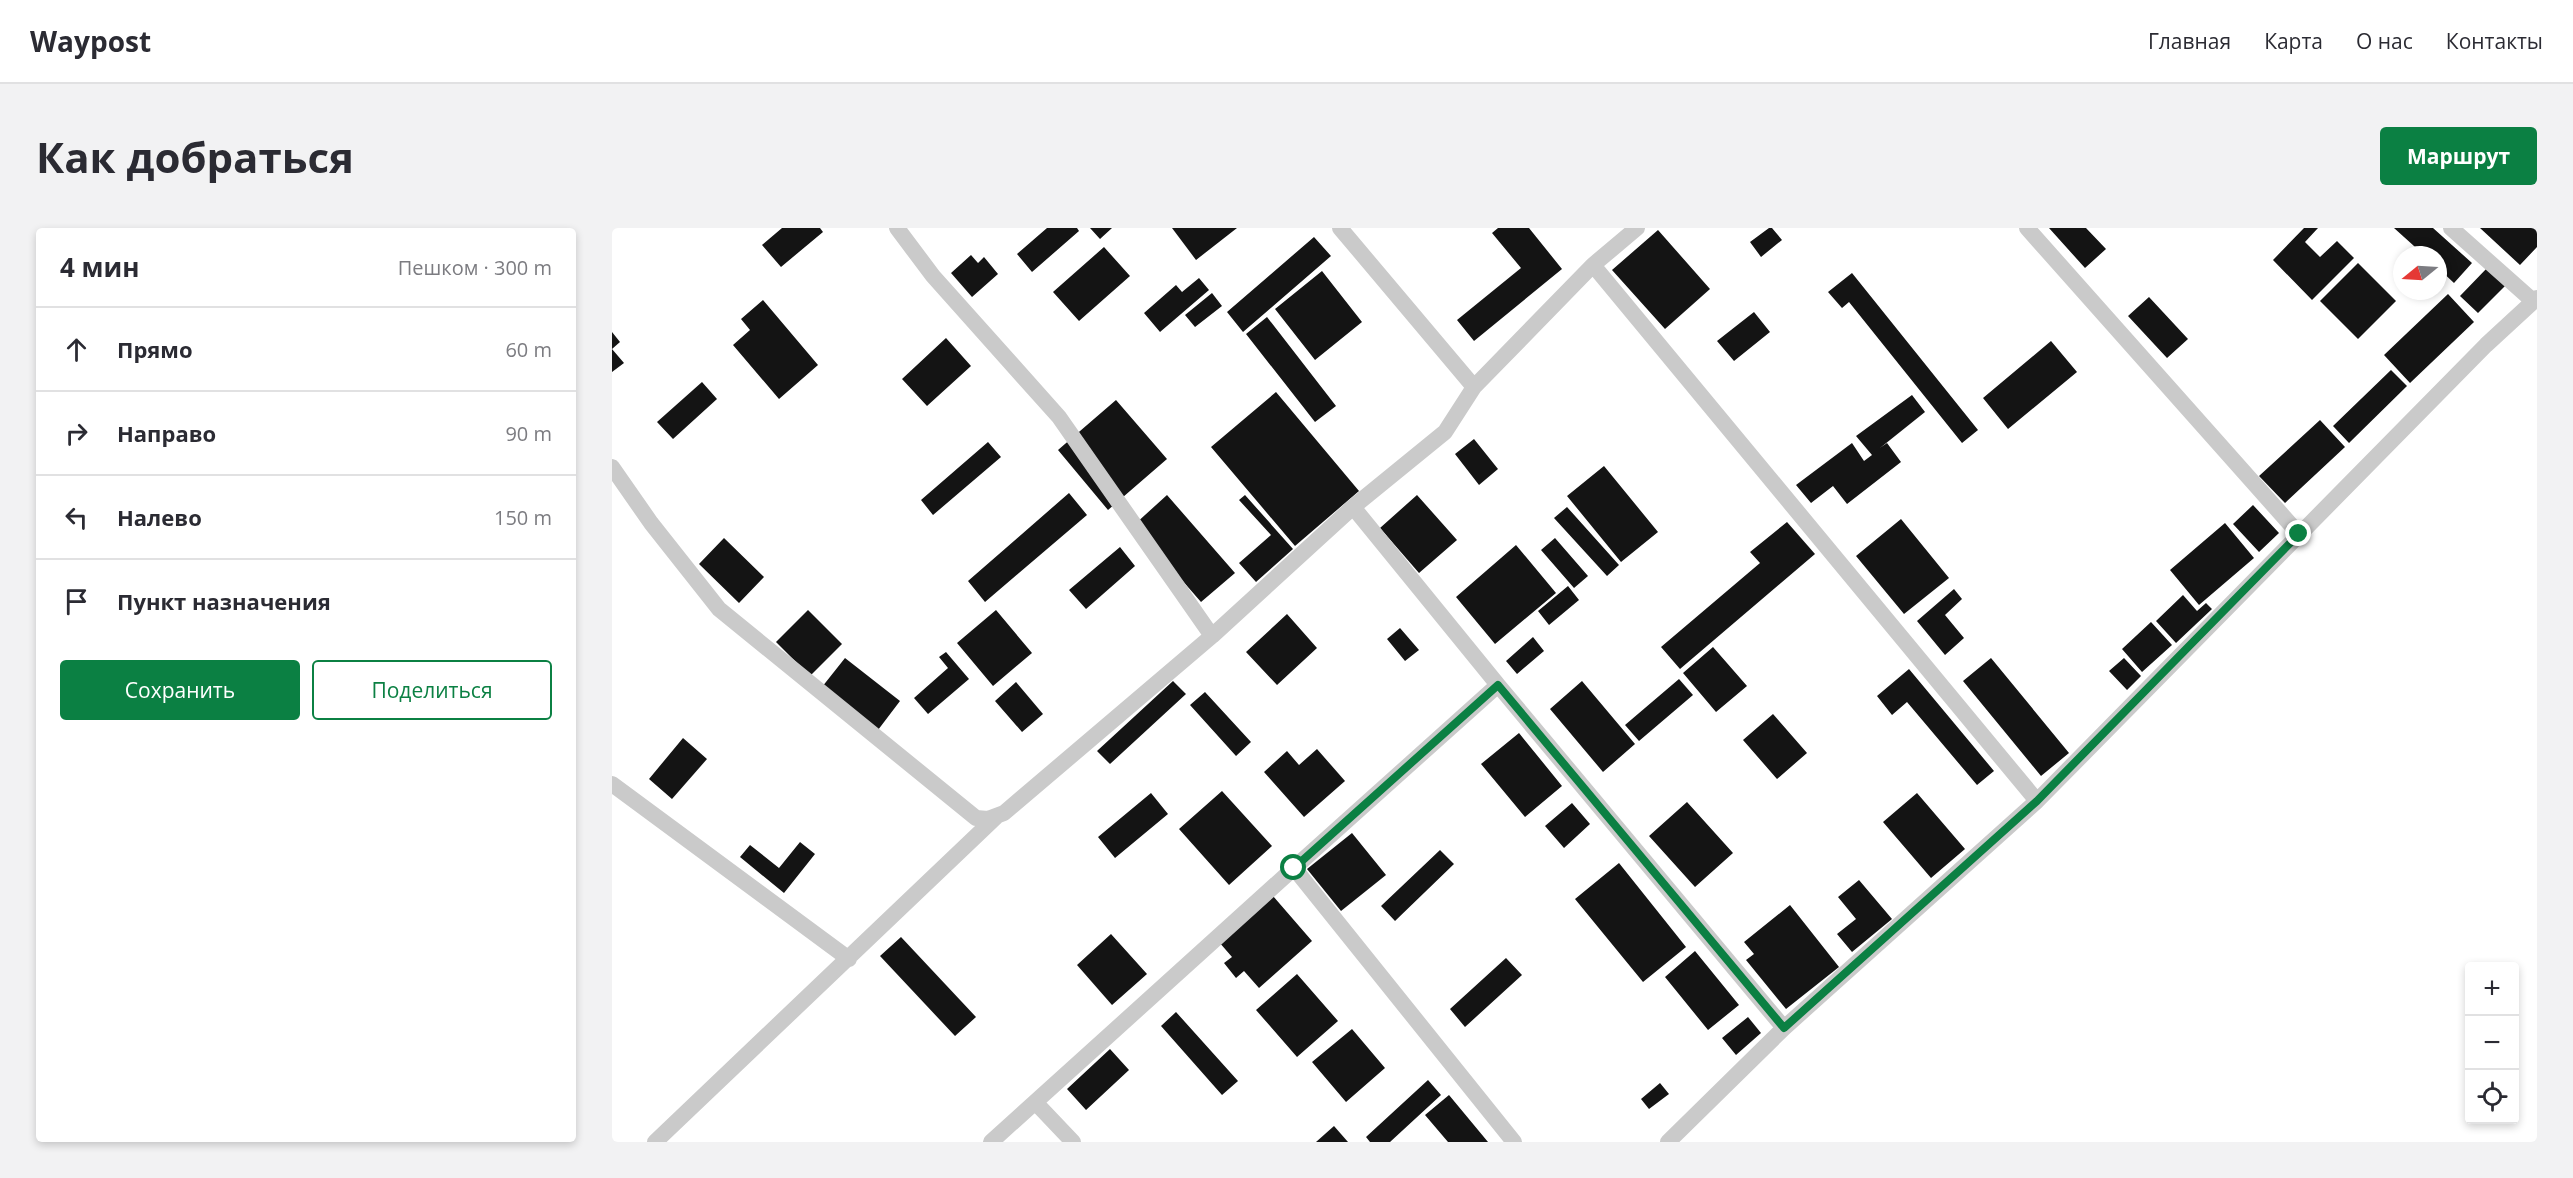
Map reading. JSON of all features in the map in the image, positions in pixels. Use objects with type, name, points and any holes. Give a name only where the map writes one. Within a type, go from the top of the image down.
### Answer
[{"type":"lane","points":[[897,228],[933,276],[1059,417],[1212,636]]},
{"type":"lane","points":[[1340,228],[1474,387]]},
{"type":"lane","points":[[612,467],[651,523],[719,609],[976,818],[988,819],[1004,813],[1212,636],[1353,507],[1445,432],[1474,387],[1593,265],[1637,228]]},
{"type":"lane","points":[[2027,228],[2299,534]]},
{"type":"lane","points":[[1668,1142],[1784,1028],[2037,801],[2486,345],[2535,299],[2451,228]]},
{"type":"lane","points":[[1593,265],[2037,801]]},
{"type":"lane","points":[[1353,507],[1784,1028]]},
{"type":"lane","points":[[991,1142],[1498,685]]},
{"type":"lane","points":[[612,784],[849,959]]},
{"type":"lane","points":[[655,1142],[996,817]]},
{"type":"lane","points":[[1294,868],[1514,1142]]},
{"type":"lane","points":[[1035,1102],[1073,1142]]},
{"type":"building","points":[[782,228],[820,228],[823,232],[781,267],[762,245]]},
{"type":"building","points":[[1047,228],[1077,228],[1079,231],[1032,272],[1017,254]]},
{"type":"building","points":[[1090,228],[1112,228],[1100,239]]},
{"type":"building","points":[[1172,228],[1237,228],[1196,260]]},
{"type":"building","points":[[1498,228],[1529,228],[1562,269],[1474,341],[1457,320],[1521,268],[1492,233]]},
{"type":"building","points":[[1772,228],[1782,240],[1761,257],[1750,242]]},
{"type":"building","points":[[2049,228],[2086,228],[2106,249],[2085,268]]},
{"type":"building","points":[[2304,228],[2318,228],[2305,242],[2320,257],[2337,241],[2354,258],[2312,300],[2273,260]]},
{"type":"building","points":[[2394,228],[2433,228],[2472,263],[2454,283],[2447,276],[2447,246],[2414,246]]},
{"type":"building","points":[[2480,228],[2537,228],[2537,247],[2520,265]]},
{"type":"building","points":[[1658,230],[1710,289],[1665,329],[1612,270]]},
{"type":"building","points":[[1314,237],[1331,256],[1243,332],[1227,312]]},
{"type":"building","points":[[1104,247],[1130,276],[1079,321],[1053,292]]},
{"type":"building","points":[[971,255],[978,263],[984,257],[998,274],[972,297],[951,273]]},
{"type":"building","points":[[2358,263],[2396,301],[2358,339],[2320,301]]},
{"type":"building","points":[[2488,267],[2506,285],[2478,313],[2460,296]]},
{"type":"building","points":[[1322,271],[1362,322],[1315,360],[1275,309]]},
{"type":"building","points":[[1852,273],[1978,430],[1962,443],[1849,302],[1842,308],[1828,292]]},
{"type":"building","points":[[1199,278],[1209,290],[1160,332],[1144,313],[1176,285],[1182,292]]},
{"type":"building","points":[[1212,293],[1222,306],[1195,327],[1185,315]]},
{"type":"building","points":[[2447,295],[2474,322],[2410,383],[2384,355],[2442,300],[2447,300]]},
{"type":"building","points":[[2149,297],[2188,339],[2167,358],[2128,316]]},
{"type":"building","points":[[763,300],[818,365],[779,399],[733,345],[750,330],[741,319]]},
{"type":"building","points":[[1754,312],[1770,332],[1734,361],[1717,341]]},
{"type":"building","points":[[1267,317],[1336,406],[1315,422],[1246,334]]},
{"type":"building","points":[[612,332],[620,342],[612,349]]},
{"type":"building","points":[[946,338],[971,366],[927,406],[902,379]]},
{"type":"building","points":[[2051,341],[2077,372],[2008,429],[1983,398]]},
{"type":"building","points":[[612,349],[624,363],[612,372]]},
{"type":"building","points":[[2391,370],[2407,386],[2349,443],[2333,426]]},
{"type":"building","points":[[702,382],[717,399],[673,439],[657,422]]},
{"type":"building","points":[[1276,392],[1359,491],[1295,546],[1211,447]]},
{"type":"building","points":[[1912,395],[1925,412],[1880,448],[1887,443],[1901,462],[1847,504],[1833,486],[1811,503],[1796,485],[1852,443],[1864,461],[1872,455],[1856,436]]},
{"type":"building","points":[[1116,400],[1167,459],[1108,510],[1058,450]]},
{"type":"building","points":[[2320,420],[2345,447],[2285,503],[2259,476]]},
{"type":"building","points":[[1474,439],[1498,469],[1479,485],[1455,454]]},
{"type":"building","points":[[988,442],[1001,457],[933,515],[921,500]]},
{"type":"building","points":[[1604,466],[1658,532],[1621,562],[1567,496]]},
{"type":"building","points":[[1069,493],[1087,515],[985,602],[968,581]]},
{"type":"building","points":[[1167,495],[1235,573],[1201,602],[1134,525]]},
{"type":"building","points":[[1245,495],[1293,549],[1256,582],[1239,563],[1271,535],[1239,500]]},
{"type":"building","points":[[1417,495],[1457,540],[1419,573],[1380,528]]},
{"type":"building","points":[[2253,505],[2279,533],[2259,552],[2233,524]]},
{"type":"building","points":[[1567,507],[1619,565],[1607,576],[1554,518]]},
{"type":"building","points":[[1901,519],[1949,578],[1904,614],[1856,556]]},
{"type":"building","points":[[1787,522],[1815,554],[1680,669],[1661,647],[1760,563],[1750,552]]},
{"type":"building","points":[[2225,523],[2254,558],[2199,605],[2170,570]]},
{"type":"building","points":[[724,538],[764,577],[739,603],[699,564]]},
{"type":"building","points":[[1555,538],[1588,576],[1574,588],[1541,550]]},
{"type":"building","points":[[1516,545],[1556,593],[1495,644],[1456,597]]},
{"type":"building","points":[[1120,547],[1135,566],[1086,609],[1069,590]]},
{"type":"building","points":[[1568,586],[1579,600],[1549,625],[1538,611]]},
{"type":"building","points":[[1954,589],[1962,599],[1945,615],[1964,638],[1945,655],[1917,621]]},
{"type":"building","points":[[2183,595],[2197,611],[2206,603],[2212,609],[2176,643],[2156,621]]},
{"type":"building","points":[[808,610],[842,644],[810,676],[776,642]]},
{"type":"building","points":[[996,610],[1032,653],[993,686],[957,643]]},
{"type":"building","points":[[1287,614],[1317,648],[1277,685],[1246,652]]},
{"type":"building","points":[[2151,622],[2172,645],[2142,672],[2122,649]]},
{"type":"building","points":[[1400,628],[1419,650],[1405,661],[1387,639]]},
{"type":"building","points":[[1533,637],[1544,651],[1517,674],[1506,661]]},
{"type":"building","points":[[1713,647],[1747,686],[1716,712],[1683,673]]},
{"type":"building","points":[[946,652],[969,679],[928,714],[914,698],[948,668],[939,657]]},
{"type":"building","points":[[845,658],[900,701],[878,730],[822,687]]},
{"type":"building","points":[[1991,658],[2069,753],[2041,776],[1963,681]]},
{"type":"building","points":[[2124,658],[2141,676],[2127,690],[2109,671]]},
{"type":"building","points":[[1909,669],[1994,771],[1977,785],[1907,702],[1892,715],[1877,696]]},
{"type":"building","points":[[1679,679],[1693,695],[1639,741],[1625,725]]},
{"type":"building","points":[[1173,681],[1186,694],[1110,764],[1097,751]]},
{"type":"building","points":[[1582,681],[1635,744],[1603,772],[1550,709]]},
{"type":"building","points":[[1016,682],[1043,714],[1022,732],[995,701]]},
{"type":"building","points":[[1205,692],[1251,742],[1236,756],[1190,705]]},
{"type":"building","points":[[1773,714],[1807,753],[1777,779],[1743,740]]},
{"type":"building","points":[[1519,733],[1562,786],[1525,817],[1481,764]]},
{"type":"building","points":[[683,738],[707,759],[672,799],[649,779]]},
{"type":"building","points":[[1317,749],[1345,781],[1304,817],[1264,772],[1287,751],[1299,765]]},
{"type":"building","points":[[1222,791],[1272,846],[1229,885],[1179,829]]},
{"type":"building","points":[[1151,793],[1168,814],[1115,858],[1098,837]]},
{"type":"building","points":[[1917,793],[1965,849],[1931,878],[1883,822]]},
{"type":"building","points":[[1687,802],[1733,853],[1695,887],[1649,836]]},
{"type":"building","points":[[1572,803],[1590,824],[1564,848],[1545,826]]},
{"type":"building","points":[[1352,833],[1386,875],[1341,911],[1307,869]]},
{"type":"building","points":[[800,842],[815,854],[784,893],[740,857],[750,845],[779,868]]},
{"type":"building","points":[[1440,850],[1454,864],[1395,921],[1381,906]]},
{"type":"building","points":[[1619,863],[1686,947],[1643,982],[1575,899]]},
{"type":"building","points":[[1859,880],[1892,919],[1852,952],[1837,934],[1856,919],[1838,897]]},
{"type":"building","points":[[1273,896],[1312,941],[1259,988],[1244,971],[1236,978],[1224,963],[1232,957],[1219,942]]},
{"type":"building","points":[[1790,905],[1839,967],[1786,1009],[1746,960],[1754,954],[1744,942]]},
{"type":"building","points":[[1111,934],[1147,974],[1112,1005],[1077,965]]},
{"type":"building","points":[[901,937],[976,1017],[955,1036],[880,956]]},
{"type":"building","points":[[1695,951],[1739,1005],[1708,1030],[1665,977]]},
{"type":"building","points":[[1506,958],[1522,975],[1465,1027],[1450,1009]]},
{"type":"building","points":[[1297,974],[1338,1021],[1297,1057],[1256,1010]]},
{"type":"building","points":[[1176,1012],[1238,1081],[1222,1095],[1161,1026]]},
{"type":"building","points":[[1748,1017],[1761,1033],[1736,1055],[1722,1038]]},
{"type":"building","points":[[1352,1029],[1385,1068],[1346,1102],[1312,1062]]},
{"type":"building","points":[[1110,1049],[1129,1070],[1086,1110],[1067,1089]]},
{"type":"building","points":[[1428,1080],[1441,1095],[1390,1142],[1370,1142],[1366,1137]]},
{"type":"building","points":[[1660,1083],[1669,1094],[1649,1109],[1641,1099]]},
{"type":"building","points":[[1449,1095],[1488,1142],[1448,1142],[1425,1115]]},
{"type":"building","points":[[1334,1126],[1348,1142],[1316,1142]]},
{"type":"route","points":[[1294,868],[1498,685],[1784,1028],[2037,801],[2299,534]]}]
